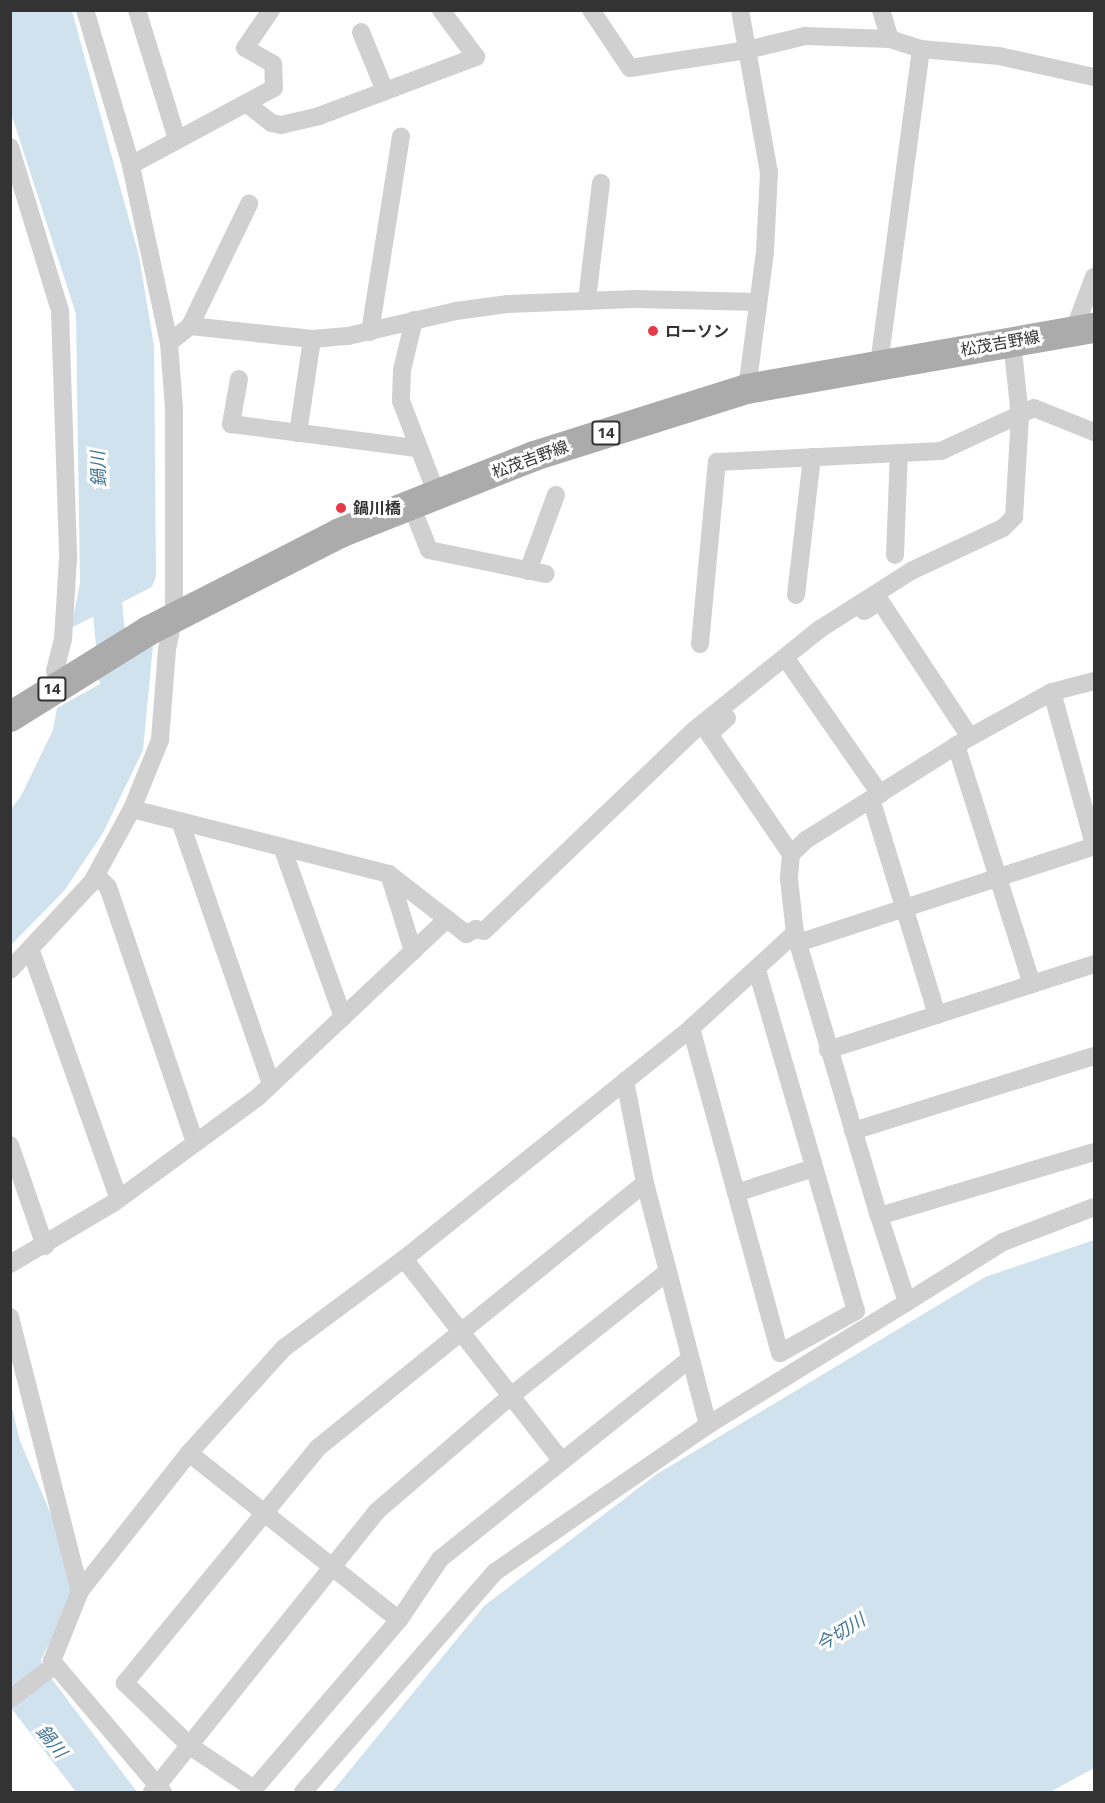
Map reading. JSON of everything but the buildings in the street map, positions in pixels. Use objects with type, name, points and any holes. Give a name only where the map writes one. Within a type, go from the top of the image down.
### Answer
[{"type":"main road","name":"松茂吉野線","points":[[10,717],[93,662],[148,630],[340,533],[534,456],[747,389],[1084,329]]},
{"type":"street","points":[[10,969],[31,951],[96,875],[132,809],[160,740],[167,649],[174,617],[174,408],[169,344],[131,165],[85,10]]},
{"type":"street","points":[[138,10],[177,139]]},
{"type":"street","points":[[131,165],[274,88],[273,64],[245,48],[271,10]]},
{"type":"street","points":[[246,103],[272,123],[281,125],[319,116],[476,57],[441,10]]},
{"type":"street","points":[[591,10],[630,68],[747,50],[805,36],[890,39],[921,49],[999,56],[1095,77]]},
{"type":"street","points":[[740,10],[769,172],[758,302],[747,389]]},
{"type":"street","points":[[881,10],[890,39]]},
{"type":"street","points":[[361,32],[385,91]]},
{"type":"street","points":[[879,364],[921,49]]},
{"type":"street","points":[[370,332],[402,136]]},
{"type":"street","points":[[10,147],[60,310],[68,558],[63,639],[55,671],[58,685]]},
{"type":"street","points":[[587,300],[601,183]]},
{"type":"street","points":[[169,344],[190,326],[249,204]]},
{"type":"street","points":[[1084,329],[1095,277]]},
{"type":"street","points":[[190,326],[312,339],[370,332],[414,320],[507,304],[587,300],[758,302]]},
{"type":"street","points":[[414,320],[402,370],[401,401],[416,448],[429,550],[537,573],[556,495]]},
{"type":"street","points":[[298,433],[312,339]]},
{"type":"street","points":[[132,809],[390,874],[466,934],[476,929],[484,931],[693,731],[820,629],[911,571],[1003,528],[1014,517],[1020,417],[1012,341]]},
{"type":"street","points":[[239,379],[231,424],[416,448]]},
{"type":"street","points":[[700,644],[717,462],[941,451],[1020,417],[1034,408],[1095,432]]},
{"type":"street","points":[[896,555],[899,453]]},
{"type":"street","points":[[796,595],[812,457]]},
{"type":"street","points":[[906,1302],[828,1050],[789,911],[790,854],[709,734],[789,663],[880,601],[963,741],[999,879],[1032,984]]},
{"type":"street","points":[[789,663],[876,796],[904,906],[937,1015]]},
{"type":"street","points":[[790,854],[806,840],[963,741],[1052,692],[1095,681]]},
{"type":"street","points":[[667,1272],[512,1395],[376,1512],[190,1746],[158,1790],[52,1667],[52,1661],[80,1591],[189,1453],[284,1348],[404,1259],[691,1028],[797,938],[999,879],[1095,845],[1052,692]]},
{"type":"street","points":[[180,821],[272,1084]]},
{"type":"street","points":[[282,847],[343,1017]]},
{"type":"street","points":[[390,874],[413,951]]},
{"type":"street","points":[[96,875],[108,887],[195,1143]]},
{"type":"street","points":[[10,1264],[45,1246],[119,1199],[272,1084],[447,919]]},
{"type":"street","points":[[31,951],[119,1199]]},
{"type":"street","points":[[828,1050],[1095,964]]},
{"type":"street","points":[[691,1028],[780,1353],[856,1311],[757,970]]},
{"type":"street","points":[[853,1131],[1095,1056]]},
{"type":"street","points":[[625,1081],[645,1183],[708,1425]]},
{"type":"street","points":[[10,1145],[45,1246]]},
{"type":"street","points":[[879,1216],[1095,1152]]},
{"type":"street","points":[[736,1193],[814,1168]]},
{"type":"street","points":[[645,1183],[464,1333],[317,1449],[125,1683],[190,1746],[254,1789],[399,1620],[440,1559],[690,1359]]},
{"type":"street","points":[[303,1792],[495,1572],[708,1425],[1003,1242],[1095,1207]]},
{"type":"street","points":[[404,1259],[562,1461]]},
{"type":"street","points":[[10,1317],[80,1591]]},
{"type":"street","points":[[189,1453],[399,1620]]},
{"type":"street","points":[[10,1699],[52,1667]]},
{"type":"water","points":[[10,11],[72,11],[139,256],[154,346],[156,576],[152,587],[71,628],[80,583],[76,314],[11,113]]},
{"type":"water","points":[[153,645],[143,750],[103,833],[64,891],[11,945],[11,809],[21,796],[53,730],[57,708],[100,684],[103,669]]},
{"type":"water","name":"今切川","points":[[1094,1240],[1094,1768],[1050,1792],[332,1792],[484,1606],[657,1474],[985,1277]]},
{"type":"water","points":[[10,1400],[20,1441],[53,1519],[74,1600],[41,1659],[42,1666],[137,1792],[76,1792],[11,1708]]},
{"type":"waterway","name":"鍋川","points":[[104,570],[114,677]]},
{"type":"place","name":"ローソン","points":[[653,331]]},
{"type":"place","name":"鍋川橋","points":[[341,508]]}]
